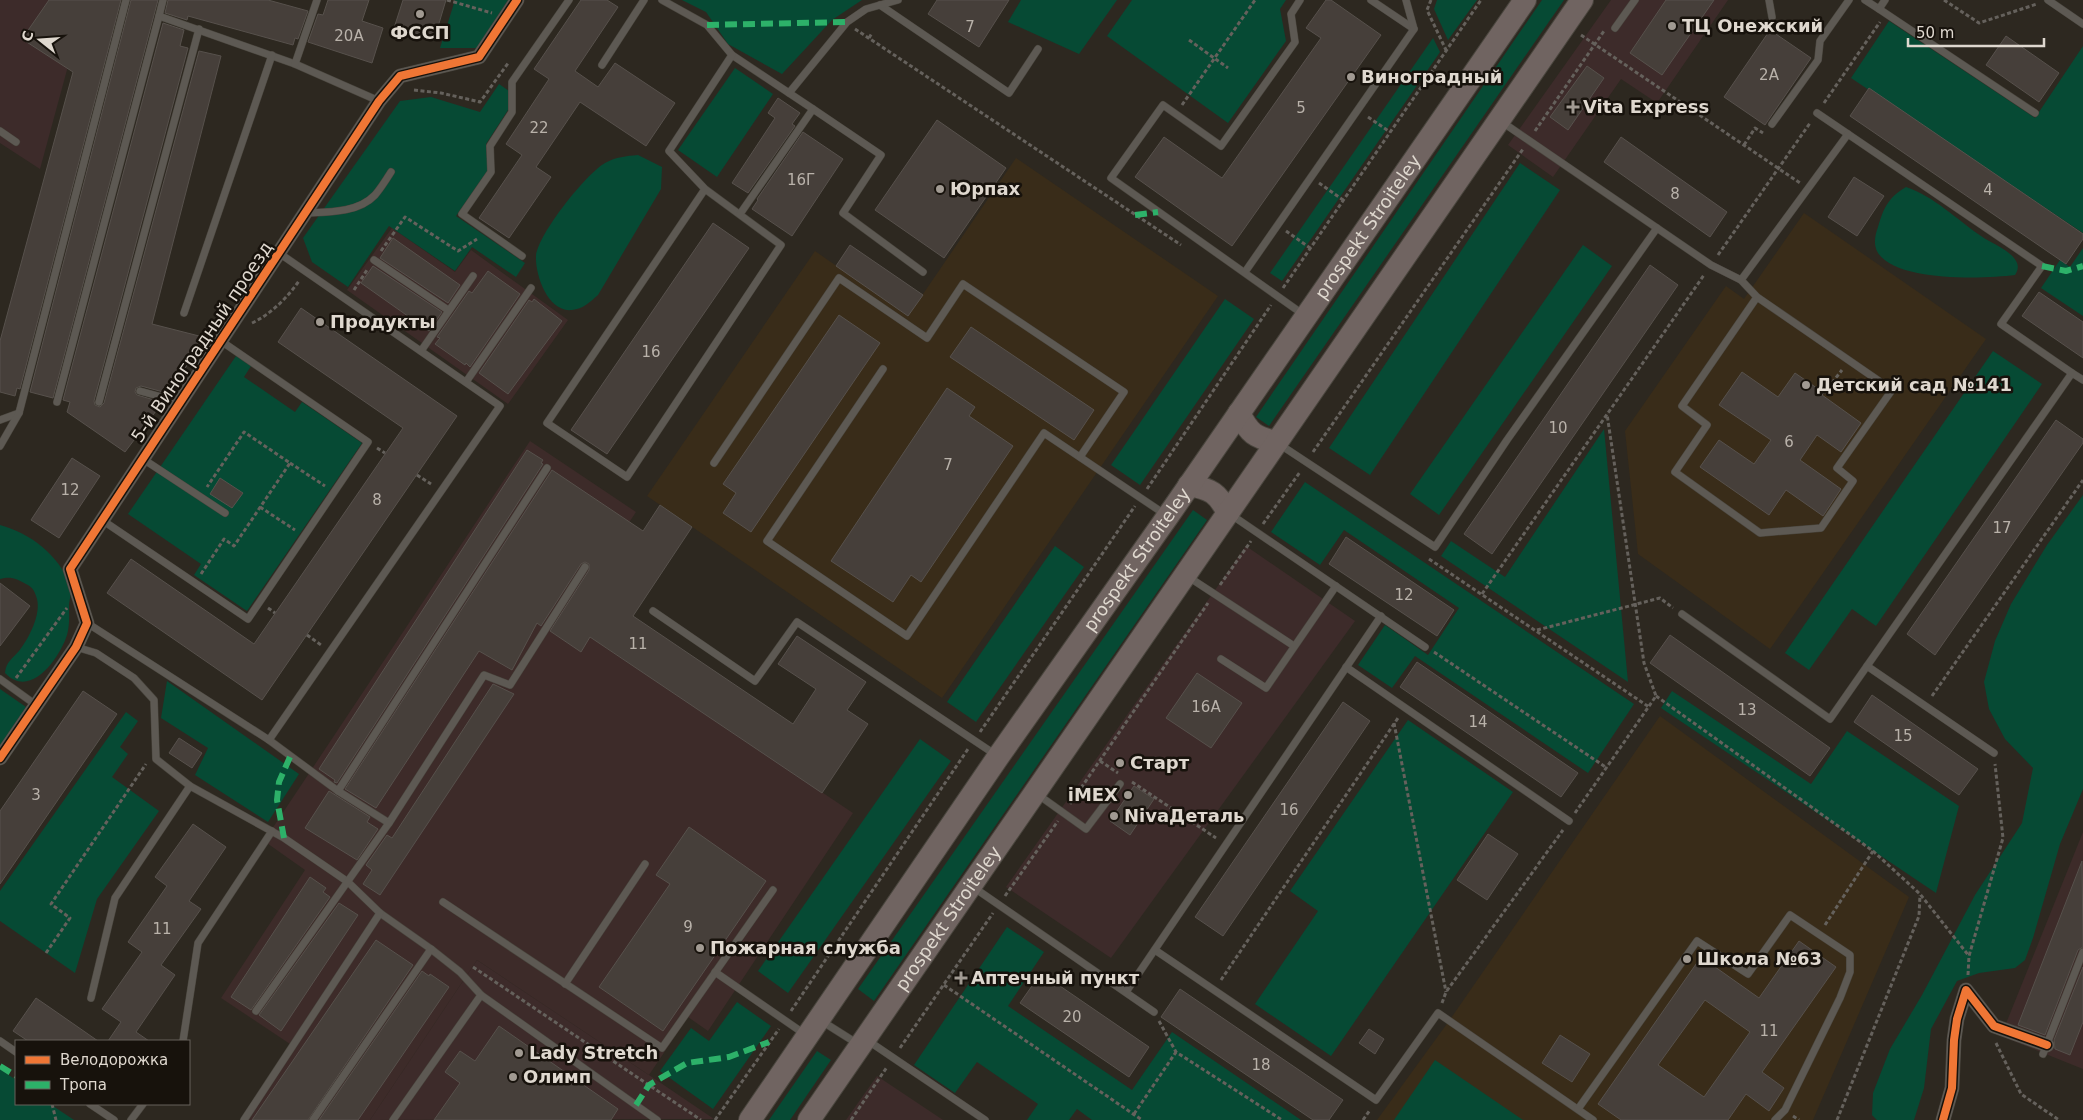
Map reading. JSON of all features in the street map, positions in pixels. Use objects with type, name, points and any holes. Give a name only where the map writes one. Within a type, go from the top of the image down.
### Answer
[{"type":"main road","name":"prospekt Stroiteley","points":[[750,1120],[998,756],[1168,516],[1525,0]]},
{"type":"main road","name":"prospekt Stroiteley","points":[[809,1120],[1582,0]]},
{"type":"main road","points":[[1239,413],[1253,435],[1277,442]]},
{"type":"main road","points":[[1189,485],[1213,492],[1222,500],[1228,513]]},
{"type":"street","name":"5-й Виноградный проезд","points":[[87,623],[70,569],[379,101],[400,76],[479,57],[517,0]]},
{"type":"street","points":[[0,758],[76,647],[87,623]]},
{"type":"street","points":[[1966,990],[1994,1026],[2045,1050]]},
{"type":"street","points":[[1943,1120],[1952,1088],[1957,1019],[1966,990]]},
{"type":"lane","points":[[0,446],[19,413],[126,0]]},
{"type":"lane","points":[[57,402],[164,0]]},
{"type":"lane","points":[[296,64],[317,0]]},
{"type":"lane","points":[[522,256],[462,214],[491,172],[490,146],[512,112],[512,82],[569,0]]},
{"type":"lane","points":[[602,65],[644,0]]},
{"type":"lane","points":[[662,0],[707,25],[732,55],[881,155],[843,213],[923,272]]},
{"type":"lane","points":[[789,93],[847,22],[866,9],[898,0]]},
{"type":"lane","points":[[1300,0],[1291,14],[1295,42],[1221,146],[1163,105],[1111,178],[1306,316]]},
{"type":"lane","points":[[1371,0],[1414,29]]},
{"type":"lane","points":[[1406,0],[1414,29]]},
{"type":"lane","points":[[1612,26],[1635,0]]},
{"type":"lane","points":[[1769,0],[1772,17]]},
{"type":"lane","points":[[1772,124],[1818,60],[1820,41],[1849,0]]},
{"type":"lane","points":[[1865,0],[2035,114]]},
{"type":"lane","points":[[1878,9],[1885,0]]},
{"type":"lane","points":[[2048,0],[2083,24]]},
{"type":"lane","points":[[880,5],[1008,93],[1038,49]]},
{"type":"lane","points":[[159,16],[296,64],[379,101]]},
{"type":"lane","points":[[99,402],[199,29]]},
{"type":"lane","points":[[1245,272],[1414,29]]},
{"type":"lane","points":[[184,312],[272,55]]},
{"type":"lane","points":[[705,189],[547,423],[627,477],[781,245],[705,189],[669,151],[732,55]]},
{"type":"lane","points":[[740,214],[813,109]]},
{"type":"lane","points":[[1817,113],[2042,266],[2001,324],[2083,380]]},
{"type":"lane","points":[[1500,120],[1711,265],[1741,280],[1757,297],[1892,390],[1837,468],[1853,481],[1820,528],[1760,533],[1674,472],[1707,425],[1682,406],[1757,297]]},
{"type":"lane","points":[[0,131],[16,142]]},
{"type":"lane","points":[[1741,280],[1848,134]]},
{"type":"lane","points":[[304,213],[342,210],[365,204],[376,194],[391,172]]},
{"type":"lane","points":[[1277,442],[1434,547],[1657,228]]},
{"type":"lane","points":[[269,740],[500,406],[279,253]]},
{"type":"lane","points":[[374,260],[448,310]]},
{"type":"lane","points":[[421,351],[472,276]]},
{"type":"lane","points":[[714,463],[839,278],[927,338],[963,284],[1124,392],[1080,457]]},
{"type":"lane","points":[[466,382],[531,288]]},
{"type":"lane","points":[[102,520],[248,619],[368,442],[220,341]]},
{"type":"lane","points":[[882,369],[767,541],[907,636],[1044,433],[1168,516]]},
{"type":"lane","points":[[1682,614],[1830,719],[2072,373]]},
{"type":"lane","points":[[140,391],[180,402]]},
{"type":"lane","points":[[0,420],[19,413]]},
{"type":"lane","points":[[143,458],[225,513]]},
{"type":"lane","points":[[338,791],[547,468]]},
{"type":"lane","points":[[1228,513],[1425,646]]},
{"type":"lane","points":[[256,1011],[389,823],[484,675],[510,685],[584,567]]},
{"type":"lane","points":[[1185,574],[1294,646]]},
{"type":"lane","points":[[1221,659],[1266,688],[1336,586]]},
{"type":"lane","points":[[653,611],[755,681],[797,622],[998,756]]},
{"type":"lane","points":[[1126,992],[1381,616]]},
{"type":"lane","points":[[87,623],[269,740],[338,791],[389,823]]},
{"type":"lane","points":[[76,647],[96,653],[134,678],[154,700],[156,759],[190,786],[272,830],[348,882],[380,913],[460,972],[481,995],[657,1120]]},
{"type":"lane","points":[[1867,666],[1994,753]]},
{"type":"lane","points":[[1346,667],[1569,822]]},
{"type":"lane","points":[[0,679],[36,705]]},
{"type":"lane","points":[[1034,792],[1086,829],[1120,784]]},
{"type":"lane","points":[[91,998],[115,898],[190,786]]},
{"type":"lane","points":[[182,1040],[198,942],[272,830]]},
{"type":"lane","points":[[565,984],[645,864]]},
{"type":"lane","points":[[971,885],[1154,1012]]},
{"type":"lane","points":[[443,902],[662,1048],[774,890]]},
{"type":"lane","points":[[244,1120],[380,913]]},
{"type":"lane","points":[[1578,1109],[1697,941],[1748,974],[1790,915],[1850,955],[1850,972],[1840,998],[1785,1110],[1775,1120]]},
{"type":"lane","points":[[312,1120],[431,949]]},
{"type":"lane","points":[[1155,950],[1376,1100],[1438,1013],[1593,1120]]},
{"type":"lane","points":[[2045,1050],[2083,952]]},
{"type":"lane","points":[[715,972],[785,1020],[863,1042],[893,1058],[985,1120]]},
{"type":"lane","points":[[393,1120],[481,995]]},
{"type":"lane","points":[[0,1041],[15,1051]]},
{"type":"lane","points":[[92,1105],[114,1120]]},
{"type":"lane","points":[[131,1120],[142,1105]]},
{"type":"path","points":[[447,0],[506,17]]},
{"type":"path","points":[[1176,114],[1254,0]]},
{"type":"path","points":[[1430,0],[1427,10],[1446,50]]},
{"type":"path","points":[[715,1120],[1481,0]]},
{"type":"path","points":[[1944,0],[1979,23],[2048,0]]},
{"type":"path","points":[[1482,594],[1886,14]]},
{"type":"path","points":[[847,22],[1183,247]]},
{"type":"path","points":[[1565,24],[1808,189]]},
{"type":"path","points":[[850,1120],[1064,814],[1595,44],[1612,26]]},
{"type":"path","points":[[869,38],[872,33]]},
{"type":"path","points":[[1189,40],[1228,68]]},
{"type":"path","points":[[410,90],[442,93],[480,102],[512,57]]},
{"type":"path","points":[[1358,110],[1390,132]]},
{"type":"path","points":[[1744,145],[1755,128],[1766,134],[1772,124]]},
{"type":"path","points":[[1310,178],[1343,200]]},
{"type":"path","points":[[347,300],[405,217],[458,251],[488,233]]},
{"type":"path","points":[[1277,225],[1310,248]]},
{"type":"path","points":[[250,325],[263,317],[291,292],[307,272]]},
{"type":"path","points":[[1263,300],[1271,305]]},
{"type":"path","points":[[1824,393],[1850,360]]},
{"type":"path","points":[[1606,414],[1644,663],[1656,696],[1873,851],[1920,894],[1969,956]]},
{"type":"path","points":[[201,496],[244,432],[334,492]]},
{"type":"path","points":[[195,583],[224,540],[234,546],[290,463]]},
{"type":"path","points":[[1300,472],[1308,478]]},
{"type":"path","points":[[417,475],[441,491]]},
{"type":"path","points":[[1926,705],[2083,480]]},
{"type":"path","points":[[260,507],[304,536]]},
{"type":"path","points":[[1422,554],[1649,707]]},
{"type":"path","points":[[10,686],[77,593]]},
{"type":"path","points":[[1536,631],[1660,598],[1682,614]]},
{"type":"path","points":[[307,635],[330,652]]},
{"type":"path","points":[[1425,646],[1607,768]]},
{"type":"path","points":[[1438,1013],[1446,992],[1569,822],[1656,696]]},
{"type":"path","points":[[1214,990],[1405,707]]},
{"type":"path","points":[[1394,723],[1446,992]]},
{"type":"path","points":[[46,953],[70,918],[51,904],[156,749]]},
{"type":"path","points":[[1966,990],[1969,956],[2003,838],[1994,753]]},
{"type":"path","points":[[1100,761],[1226,845]]},
{"type":"path","points":[[1819,934],[1873,851]]},
{"type":"path","points":[[1837,1120],[1918,916],[1920,894]]},
{"type":"path","points":[[470,964],[701,1120]]},
{"type":"path","points":[[816,973],[821,976]]},
{"type":"path","points":[[944,985],[1142,1120]]},
{"type":"path","points":[[1154,1012],[1176,1052],[1282,1120]]},
{"type":"path","points":[[1992,1035],[2021,1094],[2059,1120]]},
{"type":"path","points":[[1134,1114],[1176,1052]]},
{"type":"path","points":[[52,1105],[56,1120]]},
{"type":"shaded area","points":[[0,0],[86,0],[40,169],[0,143]]},
{"type":"shaded area","points":[[1611,0],[1728,0],[1657,103],[1621,79],[1553,177],[1508,145]]},
{"type":"shaded area","points":[[1016,158],[1218,296],[942,698],[647,496],[815,251],[908,316]]},
{"type":"shaded area","name":"Детский сад №141","points":[[1804,213],[1986,339],[1770,649],[1638,554],[1625,431],[1726,286],[1744,299]]},
{"type":"shaded area","points":[[392,228],[455,272],[471,250],[568,320],[508,404],[347,290]]},
{"type":"shaded area","points":[[530,441],[636,512],[555,634],[580,651],[590,637],[853,813],[708,1031],[688,1017],[649,1075],[477,960],[370,1120],[240,1120],[290,1044],[221,998],[305,870],[264,841]]},
{"type":"shaded area","points":[[1246,546],[1355,621],[1111,958],[1006,887]]},
{"type":"shaded area","name":"Школа №63","points":[[1660,716],[1909,897],[1813,1120],[1377,1120],[1449,1021]]},
{"type":"shaded area","points":[[2083,832],[2083,1069],[2001,1036]]},
{"type":"shaded area","points":[[477,960],[649,1075],[714,1119],[370,1120]]},
{"type":"shaded area","points":[[877,1076],[943,1120],[846,1120]]},
{"type":"green space","points":[[455,0],[508,0],[477,48],[440,48]]},
{"type":"green space","points":[[682,0],[862,0],[832,20],[782,74],[728,44],[706,12]]},
{"type":"green space","points":[[1021,0],[1117,0],[1079,54],[1008,22]]},
{"type":"green space","points":[[1132,0],[1286,0],[1280,9],[1286,41],[1228,123],[1107,36]]},
{"type":"green space","points":[[1437,0],[1477,0],[1448,40],[1434,9]]},
{"type":"green space","points":[[1542,0],[1564,0],[1269,426],[1256,417]]},
{"type":"green space","points":[[1889,21],[2035,118],[2083,46],[2083,233],[1851,78]]},
{"type":"green space","points":[[1433,38],[1440,52],[1282,281],[1270,273]]},
{"type":"green space","points":[[735,68],[773,94],[717,177],[678,150]]},
{"type":"green space","points":[[499,84],[509,91],[508,110],[486,144],[488,170],[456,216],[525,263],[516,277],[472,247],[455,271],[389,226],[348,287],[312,262],[303,238],[400,101],[431,97],[480,112]]},
{"type":"green space","points":[[638,155],[662,167],[661,189],[598,295],[580,308],[572,310],[556,306],[545,291],[536,264],[539,246],[545,234],[575,191],[597,169],[613,159]]},
{"type":"green space","points":[[1520,163],[1560,190],[1370,475],[1329,448]]},
{"type":"green space","points":[[1906,187],[1936,202],[1981,236],[2009,253],[2018,265],[2015,275],[1963,277],[1922,274],[1903,269],[1888,262],[1876,250],[1876,233],[1882,214],[1888,204],[1895,195]]},
{"type":"green space","points":[[1583,245],[1612,266],[1439,515],[1410,494]]},
{"type":"green space","points":[[2083,248],[2083,316],[2041,288],[2060,260],[2070,267]]},
{"type":"green space","points":[[1225,299],[1254,319],[1140,485],[1111,465]]},
{"type":"green space","points":[[1993,351],[2042,384],[1876,626],[1852,609],[1809,670],[1785,653]]},
{"type":"green space","points":[[236,356],[251,366],[244,377],[295,412],[302,402],[362,443],[247,611],[194,575],[201,564],[128,514]]},
{"type":"green space","points":[[1604,429],[1628,682],[1441,556],[1451,541],[1505,577]]},
{"type":"green space","points":[[1305,482],[1634,704],[1588,773],[1415,656],[1392,688],[1358,665],[1385,625],[1428,655],[1459,608],[1344,530],[1320,565],[1271,532]]},
{"type":"green space","points":[[2083,495],[2083,789],[2060,844],[2025,960],[2015,968],[1979,973],[1957,981],[1931,1029],[1924,1088],[1914,1120],[1877,1120],[1872,1115],[1873,1093],[1890,1049],[1922,995],[1975,895],[2022,823],[2033,768],[2005,739],[1989,709],[1984,682],[1995,641],[2011,604],[2047,545]]},
{"type":"green space","points":[[1193,510],[1207,520],[874,1001],[858,989]]},
{"type":"green space","points":[[0,525],[22,534],[42,547],[59,564],[71,587],[69,627],[63,644],[51,664],[43,672],[34,679],[25,682],[15,680],[5,673],[8,663],[23,646],[30,633],[36,619],[38,605],[33,590],[28,585],[14,578],[0,579]]},
{"type":"green space","points":[[1055,546],[1084,567],[976,722],[947,702]]},
{"type":"green space","points":[[167,681],[299,774],[268,822],[195,775],[208,748],[161,718]]},
{"type":"green space","points":[[0,689],[26,707],[0,746]]},
{"type":"green space","points":[[1672,691],[1811,784],[1847,731],[1959,806],[1936,893],[1661,708]]},
{"type":"green space","points":[[126,712],[138,721],[120,747],[128,754],[112,777],[159,811],[97,899],[75,973],[0,921],[0,891]]},
{"type":"green space","points":[[1408,720],[1513,792],[1331,1056],[1255,1004],[1318,911],[1290,891]]},
{"type":"green space","points":[[920,739],[951,761],[788,993],[758,971]]},
{"type":"green space","points":[[1007,927],[1044,952],[1008,1006],[1132,1090],[1172,1032],[1301,1120],[1092,1120],[1077,1109],[1069,1120],[1027,1120],[1038,1104],[977,1062],[955,1093],[914,1065]]},
{"type":"green space","points":[[737,1002],[771,1026],[713,1109],[660,1071],[691,1028],[709,1041]]},
{"type":"green space","points":[[817,1051],[831,1060],[790,1120],[769,1120]]},
{"type":"green space","points":[[1435,1060],[1523,1120],[1394,1120]]},
{"type":"green space","points":[[0,1069],[15,1079],[15,1105],[52,1105],[74,1120],[0,1120]]},
{"type":"building","points":[[49,0],[121,0],[20,389],[17,388],[15,396],[0,392],[0,341],[73,72],[22,39]]},
{"type":"building","points":[[131,0],[158,0],[53,398],[30,392]]},
{"type":"building","points":[[168,0],[268,0],[308,11],[298,39],[295,38],[293,45],[188,16],[187,20],[165,13]]},
{"type":"building","points":[[328,0],[369,0],[362,21],[383,28],[372,63],[308,42],[318,14],[323,15]]},
{"type":"building","name":"ФССП","points":[[403,0],[446,0],[434,40],[394,28]]},
{"type":"building","points":[[581,0],[607,0],[618,7],[575,71],[598,87],[615,63],[675,103],[646,146],[580,102],[536,167],[551,177],[509,238],[479,218],[522,155],[506,144],[549,79],[534,69]]},
{"type":"building","points":[[937,0],[1009,0],[979,47],[928,14]]},
{"type":"building","points":[[1326,0],[1331,0],[1381,35],[1232,246],[1135,177],[1164,137],[1222,178],[1321,38],[1306,28]]},
{"type":"building","name":"ТЦ Онежский","points":[[1666,0],[1714,0],[1662,75],[1630,53]]},
{"type":"building","points":[[163,23],[184,30],[180,46],[188,48],[94,401],[95,405],[100,407],[104,403],[199,51],[221,56],[152,324],[207,338],[167,393],[141,386],[136,388],[135,392],[137,395],[161,402],[125,452],[67,412],[70,402],[63,400]]},
{"type":"building","points":[[1770,30],[1811,58],[1765,125],[1724,97]]},
{"type":"building","points":[[2006,36],[2059,73],[2039,102],[1986,65]]},
{"type":"building","points":[[1587,66],[1604,78],[1568,130],[1550,117]]},
{"type":"building","points":[[1869,88],[2083,234],[2083,239],[2066,264],[1850,116]]},
{"type":"building","points":[[778,98],[800,113],[792,124],[795,126],[748,193],[732,183],[775,118],[768,113]]},
{"type":"building","name":"Юрпах","points":[[937,120],[1006,168],[944,258],[875,210]]},
{"type":"building","points":[[803,132],[843,159],[792,236],[752,209]]},
{"type":"building","points":[[1621,137],[1727,212],[1710,237],[1604,162]]},
{"type":"building","points":[[1854,177],[1884,196],[1857,236],[1828,217]]},
{"type":"building","points":[[713,223],[749,248],[607,454],[571,430]]},
{"type":"building","points":[[393,238],[460,285],[448,303],[380,258]]},
{"type":"building","points":[[850,245],[923,295],[908,316],[836,266]]},
{"type":"building","points":[[1650,265],[1678,285],[1492,554],[1464,534]]},
{"type":"building","points":[[373,266],[442,312],[429,331],[361,283]]},
{"type":"building","points":[[488,271],[520,294],[470,367],[435,344],[440,338],[437,337],[469,291],[472,293]]},
{"type":"building","points":[[2039,292],[2083,322],[2083,358],[2022,316]]},
{"type":"building","points":[[534,299],[562,321],[508,394],[479,373],[529,300],[532,302]]},
{"type":"building","points":[[301,308],[457,416],[262,700],[107,593],[131,559],[254,644],[403,428],[278,342]]},
{"type":"building","points":[[839,315],[880,343],[751,532],[723,513],[736,493],[723,484]]},
{"type":"building","points":[[971,327],[1094,410],[1074,440],[950,357]]},
{"type":"building","points":[[1742,372],[1778,397],[1795,373],[1824,393],[1822,395],[1861,423],[1841,452],[1817,435],[1800,460],[1841,489],[1823,516],[1786,490],[1769,515],[1700,467],[1719,440],[1754,464],[1771,440],[1719,405]]},
{"type":"building","points":[[947,388],[975,407],[969,416],[1013,446],[921,582],[911,575],[893,602],[831,561]]},
{"type":"building","points":[[2056,420],[2083,439],[2083,443],[1935,655],[1907,634]]},
{"type":"building","points":[[527,450],[543,460],[541,463],[543,464],[337,783],[334,782],[335,780],[319,769]]},
{"type":"building","points":[[72,458],[100,476],[59,538],[31,520]]},
{"type":"building","points":[[552,470],[643,531],[660,505],[692,527],[633,616],[793,724],[816,689],[778,664],[797,636],[866,682],[847,710],[868,724],[822,793],[590,637],[581,652],[550,631],[589,570],[589,564],[585,562],[581,564],[541,626],[537,623],[512,670],[479,651],[376,808],[345,789]]},
{"type":"building","points":[[220,478],[243,493],[232,508],[210,494]]},
{"type":"building","points":[[1346,537],[1454,610],[1437,636],[1329,564]]},
{"type":"building","points":[[0,583],[30,606],[0,646]]},
{"type":"building","points":[[1670,635],[1830,748],[1810,776],[1650,663]]},
{"type":"building","points":[[1417,662],[1578,773],[1561,797],[1400,687]]},
{"type":"building","points":[[1197,673],[1242,703],[1211,748],[1166,718]]},
{"type":"building","points":[[493,684],[514,694],[380,895],[363,884],[372,870],[366,865],[387,835],[392,838]]},
{"type":"building","points":[[83,691],[117,714],[0,884],[0,811]]},
{"type":"building","points":[[1872,695],[1978,769],[1959,795],[1854,722]]},
{"type":"building","points":[[1343,702],[1370,721],[1223,936],[1195,917]]},
{"type":"building","points":[[179,738],[202,753],[192,768],[169,753]]},
{"type":"building","points":[[1134,786],[1154,799],[1130,835],[1110,821]]},
{"type":"building","points":[[329,791],[370,817],[367,822],[378,829],[357,860],[305,828]]},
{"type":"building","points":[[193,824],[226,847],[189,901],[201,909],[161,965],[175,975],[136,1032],[148,1040],[109,1040],[121,1022],[102,1009],[142,952],[128,942],[167,886],[155,877]]},
{"type":"building","points":[[689,827],[766,881],[663,1031],[599,987],[670,884],[656,875]]},
{"type":"building","points":[[1488,834],[1518,854],[1487,900],[1457,880]]},
{"type":"building","points":[[2082,861],[2083,947],[2078,950],[2045,1035],[2018,1025]]},
{"type":"building","points":[[310,877],[326,888],[323,892],[330,897],[251,1010],[231,997]]},
{"type":"building","points":[[339,903],[358,915],[281,1031],[259,1015]]},
{"type":"building","points":[[376,940],[413,965],[308,1120],[252,1120]]},
{"type":"building","points":[[1799,941],[1836,967],[1762,1072],[1784,1088],[1769,1111],[1746,1094],[1728,1120],[1621,1120],[1598,1104],[1701,957],[1759,998]],"holes":[[[1705,1000],[1750,1032],[1704,1097],[1658,1065]]]},
{"type":"building","points":[[2083,967],[2083,1022],[2070,1055],[2055,1049],[2054,1040]]},
{"type":"building","points":[[422,971],[449,987],[358,1120],[319,1120]]},
{"type":"building","points":[[1041,973],[1149,1047],[1129,1077],[1020,1003]]},
{"type":"building","points":[[1180,989],[1343,1100],[1329,1120],[1313,1120],[1161,1017]]},
{"type":"building","points":[[36,998],[97,1040],[26,1040],[13,1031]]},
{"type":"building","name":"Олимп","points":[[499,1026],[618,1109],[611,1120],[434,1120],[460,1083],[445,1072],[460,1051],[475,1061]]},
{"type":"building","points":[[1369,1029],[1384,1039],[1375,1054],[1359,1043]]},
{"type":"building","points":[[1560,1035],[1590,1054],[1572,1082],[1542,1063]]},
{"type":"marked path","points":[[707,25],[847,22]]},
{"type":"marked path","points":[[1135,215],[1158,212]]},
{"type":"marked path","points":[[2042,266],[2066,271],[2083,266]]},
{"type":"marked path","points":[[284,838],[277,800],[279,782],[290,757]]},
{"type":"marked path","points":[[636,1105],[649,1085],[687,1063],[729,1057],[769,1042]]},
{"type":"marked path","points":[[0,1066],[15,1075]]},
{"type":"cycle path","points":[[0,758],[76,647],[87,623],[70,569],[379,101],[400,76],[479,57],[517,0]]},
{"type":"cycle path","points":[[1943,1120],[1952,1088],[1957,1019],[1966,990],[1994,1026],[2047,1045]]},
{"type":"place","name":"ФССП","points":[[420,14]]},
{"type":"place","name":"ТЦ Онежский","points":[[1672,26]]},
{"type":"place","name":"Виноградный","points":[[1351,77]]},
{"type":"place","name":"Vita Express","points":[[1573,107]]},
{"type":"place","name":"Юрпах","points":[[940,189]]},
{"type":"place","name":"Продукты","points":[[320,322]]},
{"type":"place","name":"Детский сад №141","points":[[1806,385]]},
{"type":"place","name":"Старт","points":[[1120,763]]},
{"type":"place","name":"iMEX","points":[[1128,795]]},
{"type":"place","name":"NivaДеталь","points":[[1114,816]]},
{"type":"place","name":"Пожарная служба","points":[[700,948]]},
{"type":"place","name":"Школа №63","points":[[1687,959]]},
{"type":"place","name":"Аптечный пункт","points":[[961,978]]},
{"type":"place","name":"Lady Stretch","points":[[519,1053]]},
{"type":"place","name":"Олимп","points":[[513,1077]]}]
